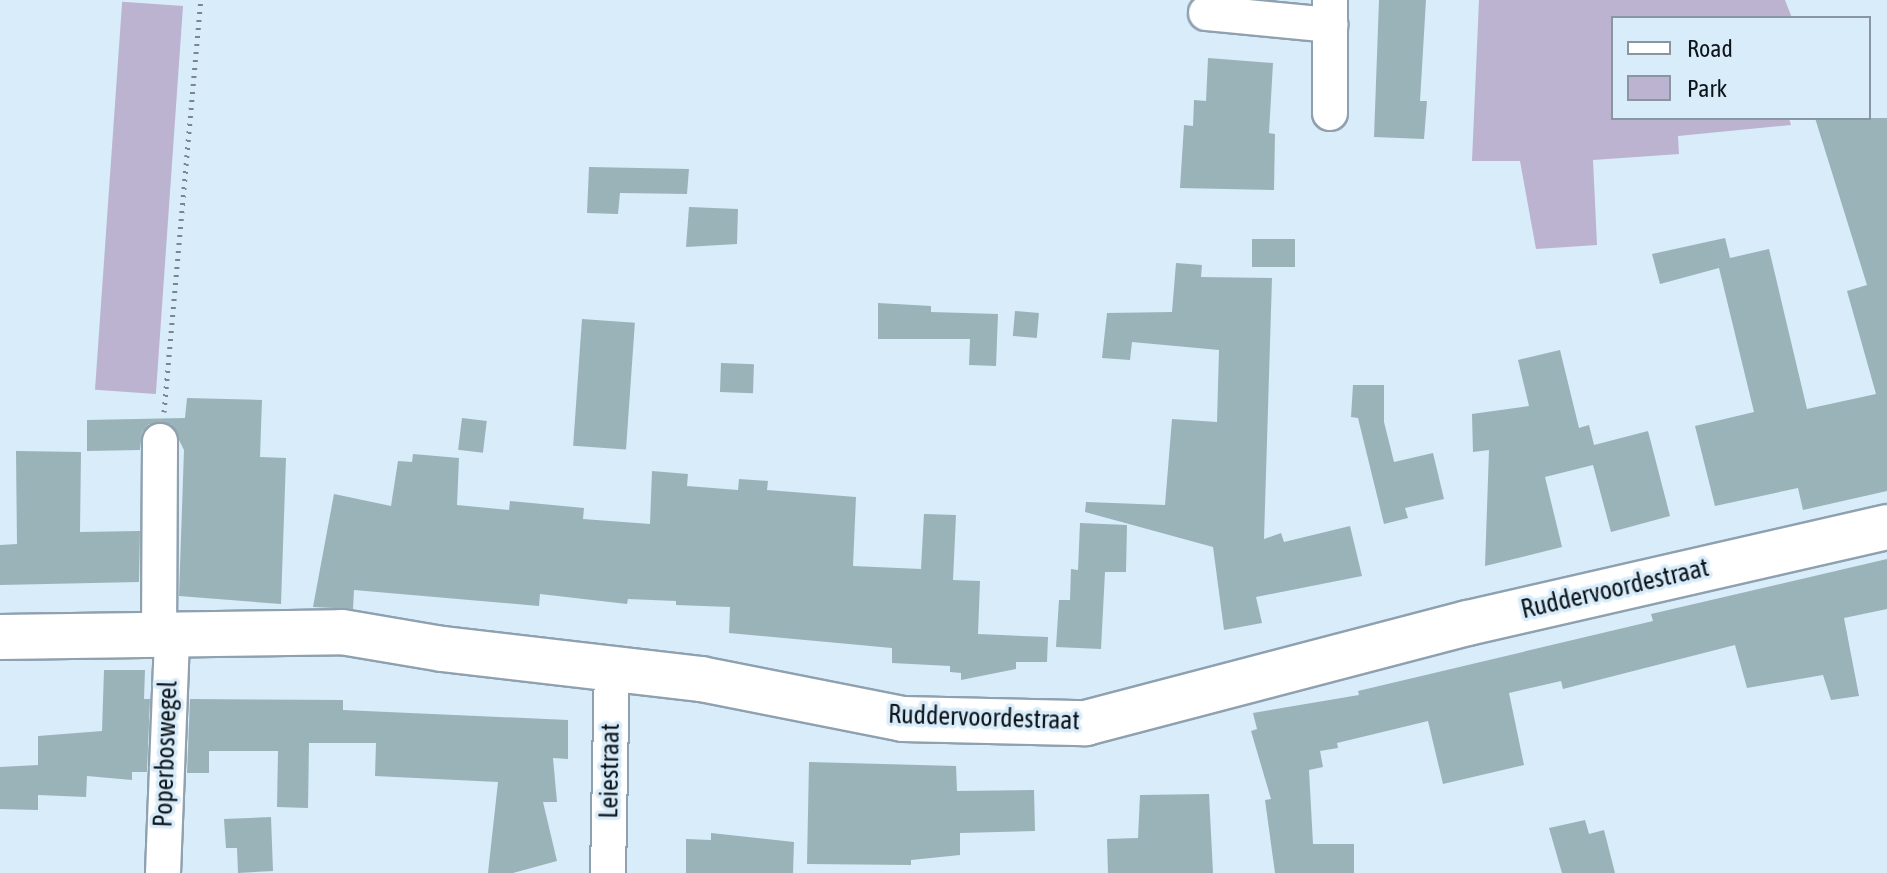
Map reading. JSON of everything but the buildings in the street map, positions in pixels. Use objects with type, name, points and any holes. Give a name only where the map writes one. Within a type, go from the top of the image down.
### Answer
[{"type":"street","points":[[1206,13],[1330,12],[1330,113]]},
{"type":"street","points":[[160,441],[166,635]]},
{"type":"street","name":"Ruddervoordestraat","points":[[0,637],[342,632],[442,649],[701,679],[903,719],[1086,723],[1468,623],[1887,527]]},
{"type":"street","name":"Poperboswegel","points":[[163,873],[166,635]]},
{"type":"street","name":"Leiestraat","points":[[608,873],[612,668]]},
{"type":"path","points":[[160,441],[201,0]]},
{"type":"green space","points":[[1479,0],[1785,0],[1791,16],[1611,16],[1611,120],[1790,120],[1791,125],[1678,136],[1679,154],[1593,160],[1597,245],[1536,249],[1520,161],[1472,161]]},
{"type":"green space","points":[[122,2],[183,6],[156,394],[95,390]]}]
